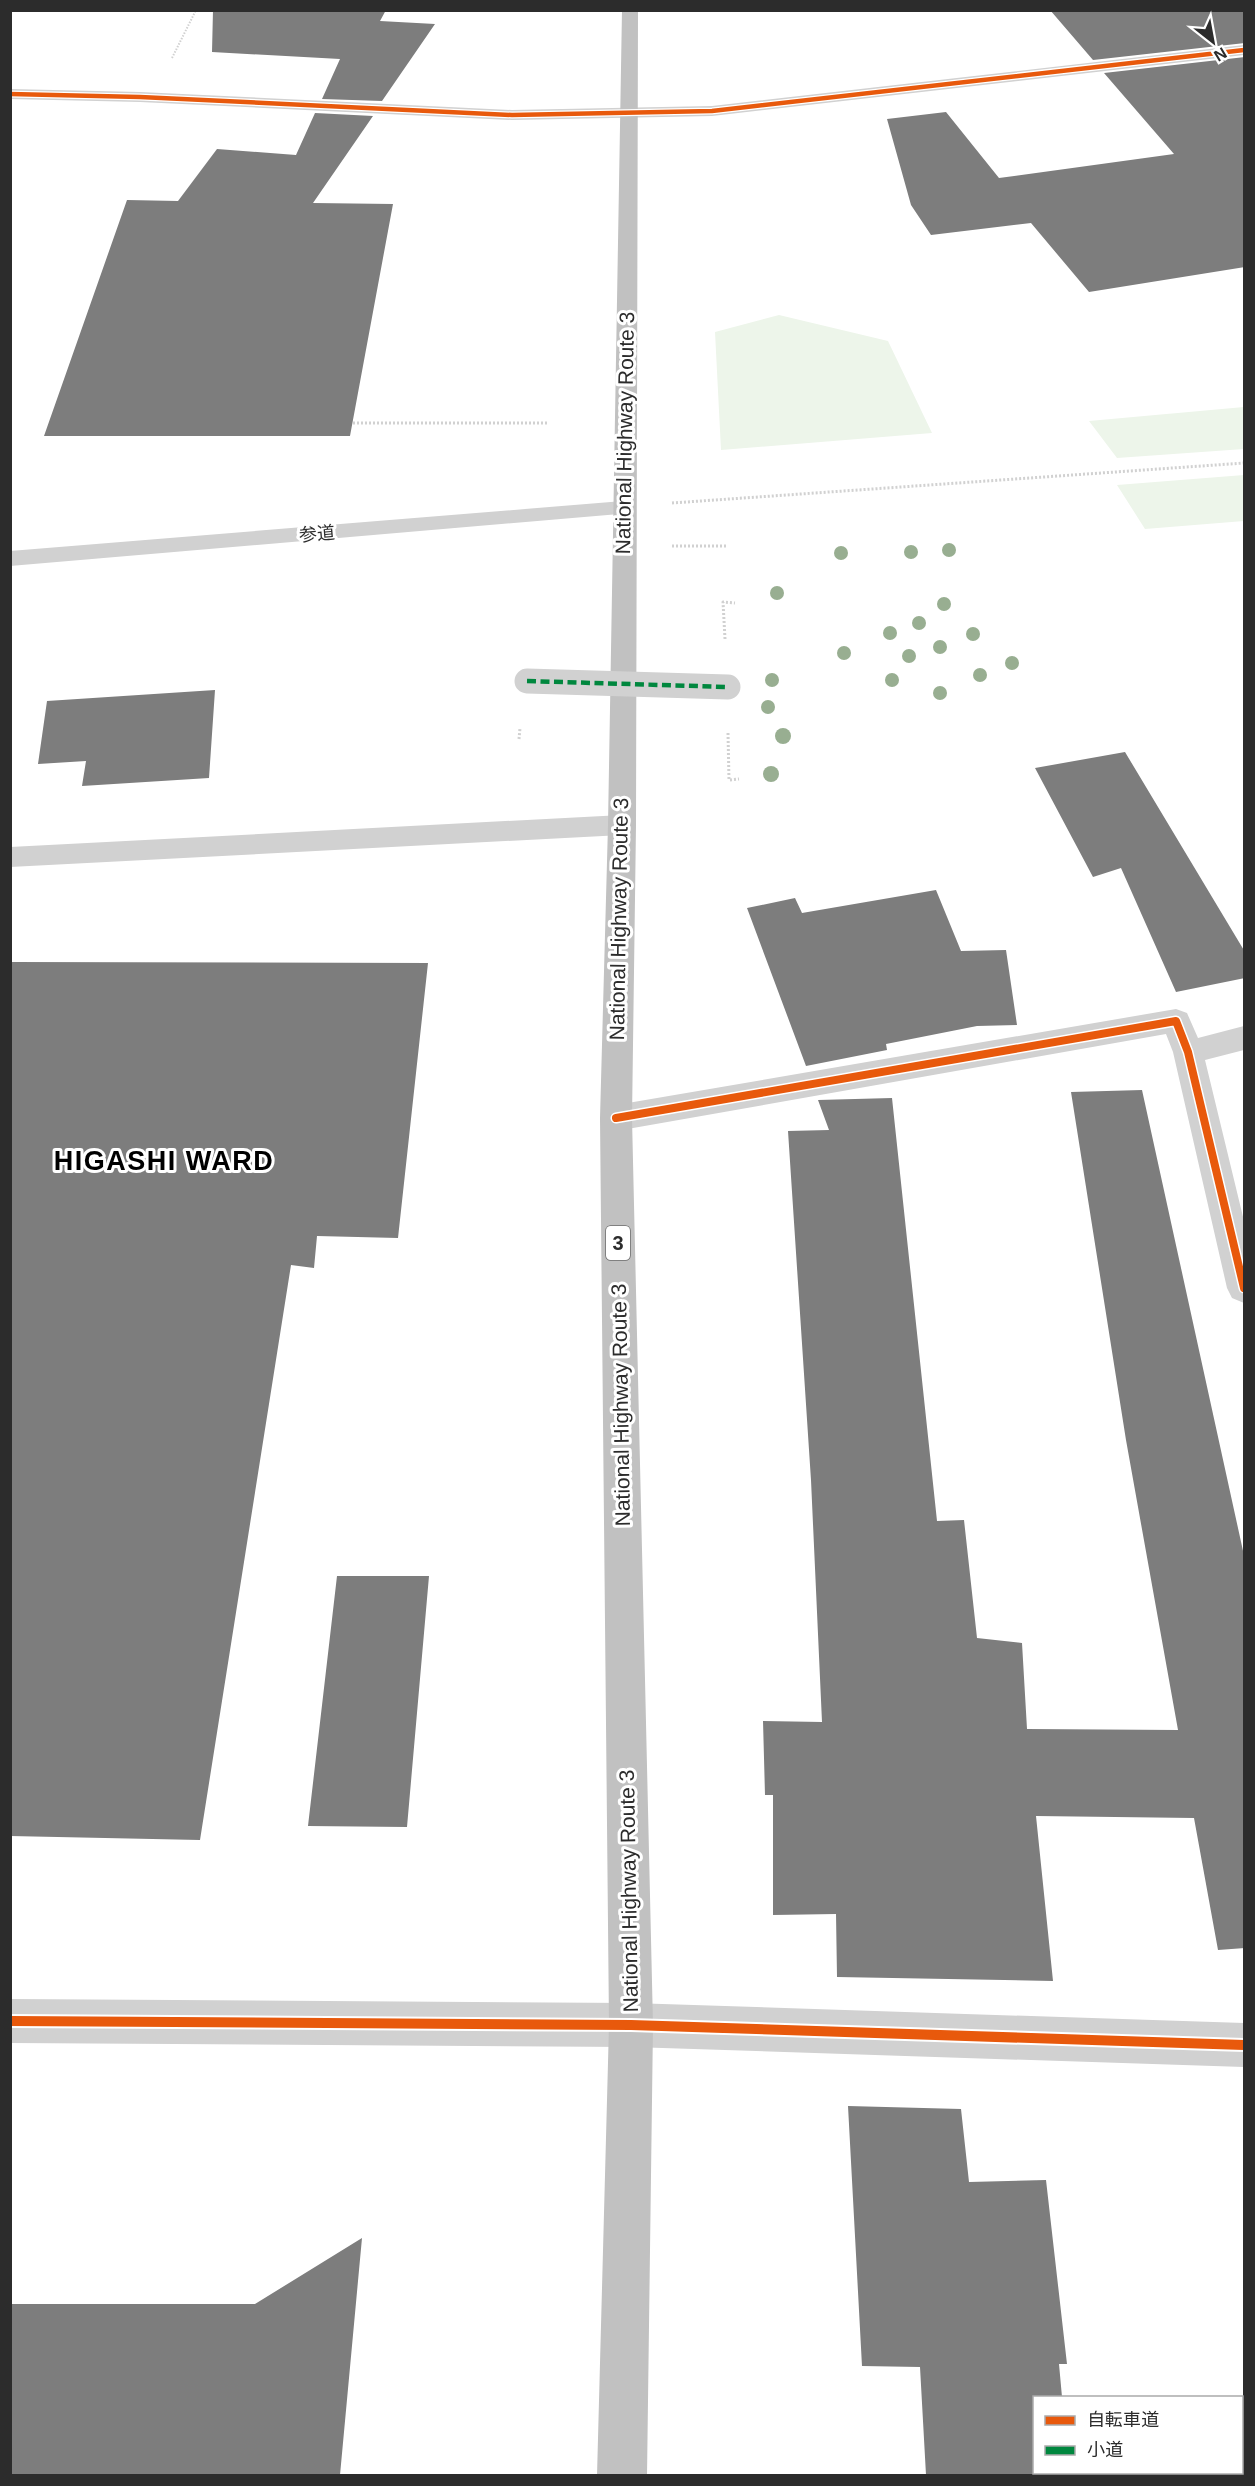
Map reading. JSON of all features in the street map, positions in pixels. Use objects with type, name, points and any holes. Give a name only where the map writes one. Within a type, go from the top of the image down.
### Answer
[{"type":"highway","name":"National Highway Route 3","points":[[622,2475],[631,2025],[616,1118],[622,825],[623,508],[630,10]]},
{"type":"street","points":[[10,94],[184,98],[512,115],[712,111],[1245,50]]},
{"type":"street","points":[[630,111],[699,94]]},
{"type":"street","name":"参道","points":[[10,559],[623,508]]},
{"type":"street","points":[[527,681],[728,687]]},
{"type":"street","points":[[10,857],[622,825]]},
{"type":"street","points":[[616,1118],[1176,1021],[1188,1052],[1245,1288]]},
{"type":"street","points":[[1188,1052],[1245,1038]]},
{"type":"street","points":[[10,2021],[631,2025],[1245,2045]]},
{"type":"path","points":[[171,61],[196,10]]},
{"type":"path","points":[[352,423],[548,423]]},
{"type":"path","points":[[623,508],[722,498],[1245,463]]},
{"type":"path","points":[[724,622],[723,602],[735,603]]},
{"type":"path","points":[[728,752],[729,780],[739,779]]},
{"type":"shaded area","points":[[779,315],[888,341],[932,433],[721,450],[715,332]]},
{"type":"shaded area","points":[[1244,407],[1244,449],[1117,458],[1089,421]]},
{"type":"shaded area","points":[[1244,475],[1244,521],[1145,529],[1117,485]]},
{"type":"building","points":[[213,10],[386,10],[380,21],[435,24],[382,101],[322,99],[340,59],[212,52]]},
{"type":"building","points":[[1050,10],[1245,10],[1245,43],[1093,60]]},
{"type":"building","points":[[1245,57],[1245,267],[1089,292],[1031,223],[931,235],[911,205],[887,119],[946,112],[999,178],[1174,154],[1104,73]]},
{"type":"building","points":[[315,113],[373,116],[313,203],[393,204],[350,436],[44,436],[127,200],[178,201],[217,149],[296,155]]},
{"type":"building","points":[[215,690],[209,778],[82,786],[86,761],[38,764],[47,701]]},
{"type":"building","points":[[1125,752],[1245,952],[1245,978],[1176,992],[1121,868],[1093,877],[1035,768]]},
{"type":"building","points":[[936,890],[961,951],[1006,950],[1017,1025],[977,1026],[886,1044],[887,1050],[806,1066],[747,908],[795,898],[802,913]]},
{"type":"building","points":[[10,962],[428,963],[398,1238],[317,1236],[314,1268],[291,1265],[200,1840],[10,1836]]},
{"type":"building","points":[[1142,1090],[1245,1560],[1245,1948],[1218,1950],[1194,1818],[1036,1816],[1053,1981],[837,1977],[836,1914],[773,1915],[773,1795],[765,1795],[763,1721],[822,1722],[811,1480],[788,1131],[829,1130],[818,1100],[892,1098],[937,1521],[964,1520],[977,1638],[1022,1643],[1027,1729],[1178,1730],[1126,1440],[1071,1092]]},
{"type":"building","points":[[337,1576],[429,1576],[407,1827],[308,1826]]},
{"type":"building","points":[[848,2106],[961,2109],[969,2182],[1046,2180],[1067,2364],[1059,2364],[1062,2396],[1033,2396],[1033,2474],[1069,2475],[926,2475],[920,2367],[862,2366]]},
{"type":"building","points":[[362,2238],[340,2475],[10,2475],[10,2304],[255,2304]]},
{"type":"marked path","points":[[527,681],[728,687]]},
{"type":"cycle path","points":[[10,94],[140,97],[512,115],[712,111],[1244,50]]},
{"type":"cycle path","points":[[616,1118],[1176,1021],[1188,1052],[1244,1288]]},
{"type":"cycle path","points":[[10,2021],[631,2025],[1244,2045]]},
{"type":"district","name":"HIGASHI WARD","points":[[164,1161]]}]
